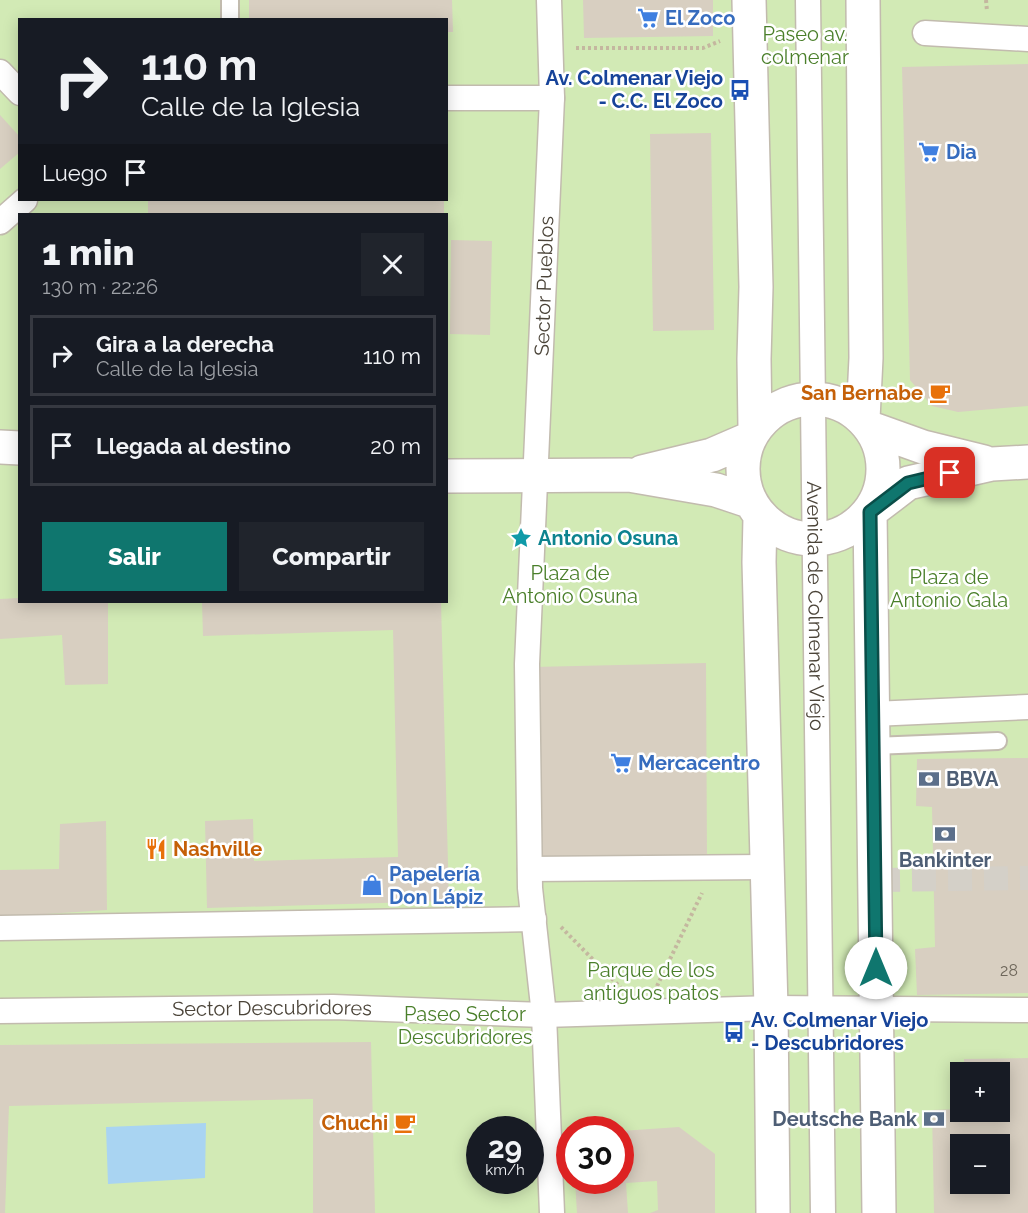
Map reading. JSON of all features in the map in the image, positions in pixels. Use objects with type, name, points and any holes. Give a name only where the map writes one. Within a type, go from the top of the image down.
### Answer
[{"type":"street","name":"Sector Pueblos","points":[[536,475],[552,98],[549,0]]},
{"type":"street","name":"Avenida de Colmenar Viejo","points":[[808,0],[823,1213]]},
{"type":"street","points":[[864,0],[867,424],[880,447],[884,469],[880,491],[870,512],[879,1213]]},
{"type":"street","points":[[750,15],[756,287],[752,434],[742,459],[742,470],[743,481],[755,509],[759,562],[768,867],[773,1213]]},
{"type":"street","points":[[925,33],[1028,39]]},
{"type":"street","points":[[0,72],[18,91]]},
{"type":"street","points":[[448,98],[552,98]]},
{"type":"street","points":[[0,222],[24,201]]},
{"type":"street","points":[[629,475],[712,455],[752,434],[771,413],[790,402],[812,398],[831,401],[848,408],[867,424],[923,447],[992,464]]},
{"type":"street","points":[[0,447],[18,448]]},
{"type":"street","points":[[448,476],[629,475],[716,490],[755,509],[775,530],[794,538],[813,540],[835,537],[854,526],[908,483],[992,464],[1028,462]]},
{"type":"street","points":[[536,475],[527,664],[530,869],[544,1015],[552,1213]]},
{"type":"street","points":[[873,714],[1028,707]]},
{"type":"street","points":[[530,869],[768,867]]},
{"type":"street","points":[[0,928],[533,908]]},
{"type":"street","name":"Sector Descubridores","points":[[0,1011],[333,1008],[544,1015],[771,1008],[1028,1010]]},
{"type":"lane","points":[[230,0],[230,18]]},
{"type":"lane","points":[[873,746],[998,741]]},
{"type":"path","points":[[551,48],[703,48],[750,15]]},
{"type":"path","points":[[533,908],[645,1011],[714,868]]},
{"type":"green space","points":[[0,0],[1028,0],[1028,1213],[0,1213]]},
{"type":"water","points":[[206,1123],[205,1178],[108,1184],[106,1127]]},
{"type":"building","points":[[249,0],[452,0],[453,32],[448,32],[448,18],[249,18]]},
{"type":"building","name":"El Zoco","points":[[583,0],[713,0],[713,36],[584,38]]},
{"type":"building","points":[[1028,64],[1028,406],[958,412],[932,406],[910,380],[902,67]]},
{"type":"building","points":[[0,115],[18,135],[18,154],[0,169]]},
{"type":"building","points":[[711,133],[714,330],[653,331],[650,134]]},
{"type":"building","points":[[148,201],[444,201],[444,213],[148,213]]},
{"type":"building","points":[[451,240],[492,241],[490,335],[450,334]]},
{"type":"building","points":[[18,598],[18,603],[108,603],[108,684],[65,685],[62,635],[0,639],[0,599]]},
{"type":"building","points":[[202,603],[441,603],[449,901],[207,908],[205,821],[253,819],[254,861],[398,857],[393,630],[203,636]]},
{"type":"building","name":"Mercacentro","points":[[706,663],[707,860],[536,862],[533,667]]},
{"type":"building","points":[[1028,758],[1028,993],[917,995],[915,949],[935,947],[932,807],[916,806],[917,759]]},
{"type":"building","points":[[106,821],[107,910],[0,917],[0,870],[59,869],[60,824]]},
{"type":"building","points":[[371,1042],[375,1213],[313,1213],[313,1099],[9,1106],[5,1213],[0,1213],[0,1045]]},
{"type":"building","points":[[1028,1058],[1028,1213],[934,1213],[932,1110],[950,1109],[950,1122],[1010,1122],[1010,1062],[964,1062],[964,1059]]},
{"type":"building","points":[[679,1127],[715,1154],[715,1213],[650,1213],[658,1210],[657,1181],[634,1182],[634,1130]]},
{"type":"building","points":[[576,1194],[627,1194],[628,1213],[577,1213]]},
{"type":"tunnel","points":[[876,880],[1028,878]]},
{"type":"place","name":"El Zoco","points":[[648,18]]},
{"type":"place","name":"Av. Colmenar Viejo - C.C. El Zoco","points":[[740,90]]},
{"type":"place","name":"Dia","points":[[929,152]]},
{"type":"place","name":"San Bernabe","points":[[940,393]]},
{"type":"place","name":"Antonio Osuna","points":[[521,538]]},
{"type":"place","name":"Mercacentro","points":[[621,763]]},
{"type":"place","name":"BBVA","points":[[929,779]]},
{"type":"place","name":"Bankinter","points":[[945,834]]},
{"type":"place","name":"Nashville","points":[[156,849]]},
{"type":"place","name":"Papelería Don Lápiz","points":[[372,885]]},
{"type":"place","name":"Av. Colmenar Viejo - Descubridores","points":[[734,1032]]},
{"type":"place","name":"Deutsche Bank","points":[[934,1119]]},
{"type":"place","name":"Chuchi","points":[[405,1123]]},
{"type":"route","points":[[876,968],[870,512],[908,483],[950,473]]},
{"type":"park label","name":"Paseo av. colmenar","points":[[805,46]]},
{"type":"park label","name":"Plaza de Antonio Osuna","points":[[570,584]]},
{"type":"park label","name":"Plaza de Antonio Gala","points":[[949,588]]},
{"type":"park label","name":"Parque de los antiguos patos","points":[[651,982]]},
{"type":"park label","name":"Paseo Sector Descubridores","points":[[465,1026]]}]
